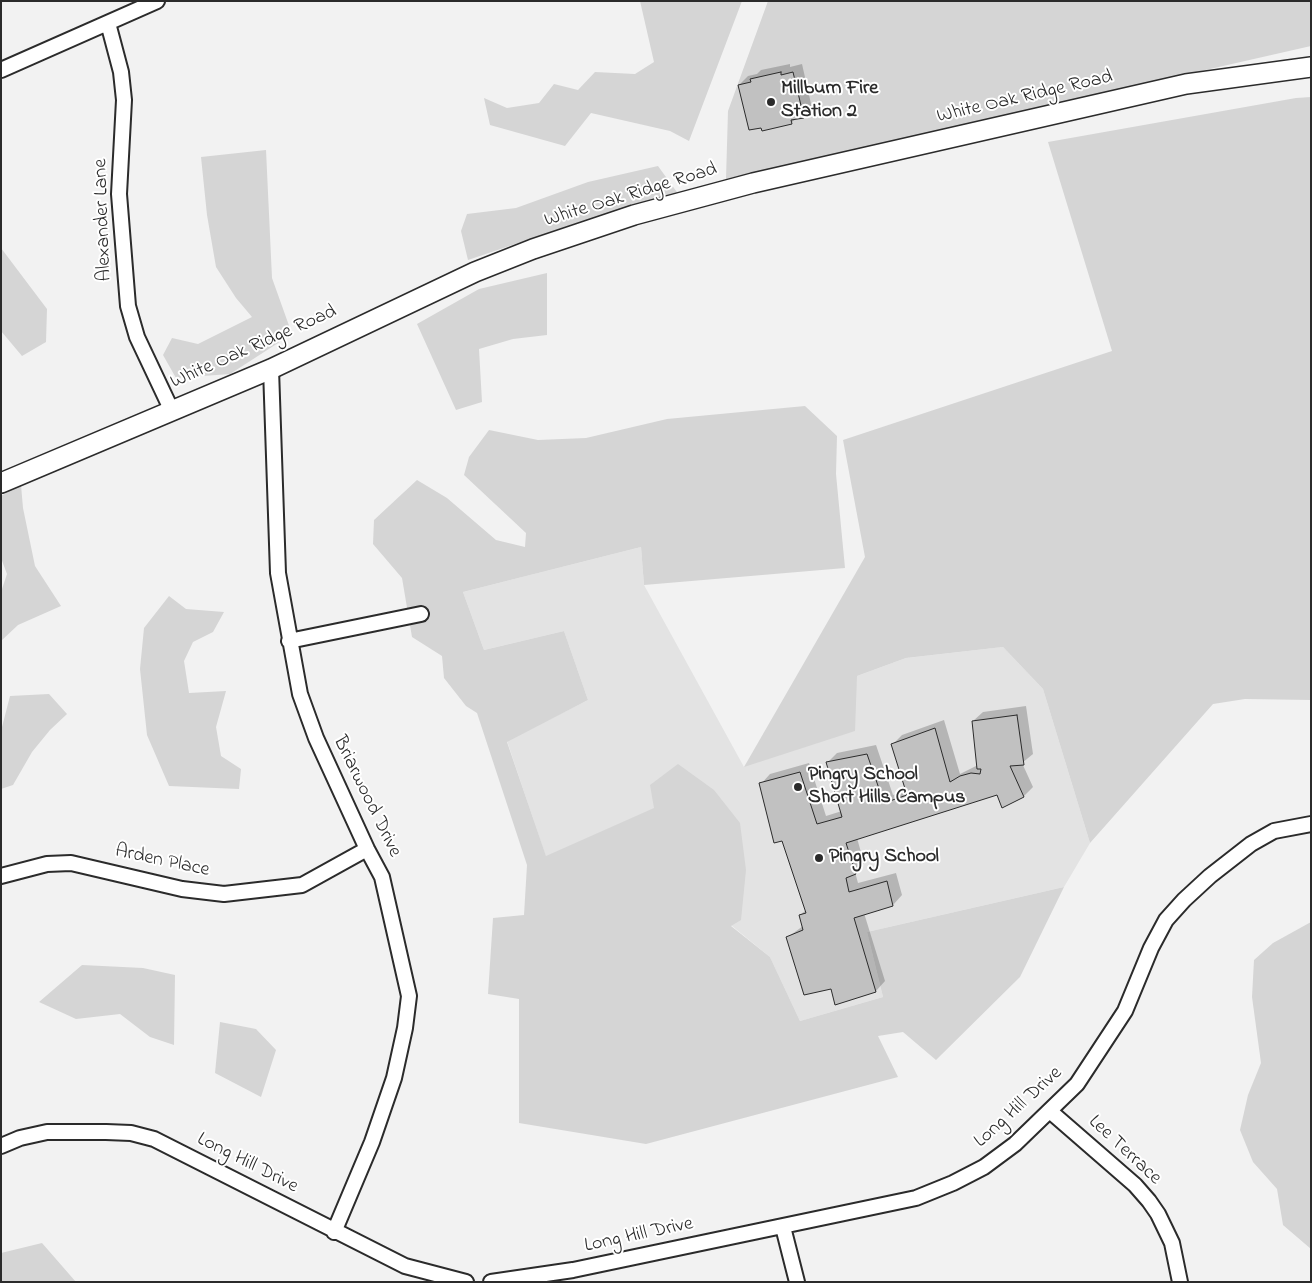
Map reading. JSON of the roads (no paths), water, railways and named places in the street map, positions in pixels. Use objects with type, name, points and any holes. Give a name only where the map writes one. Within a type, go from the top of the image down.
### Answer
[{"type":"street","points":[[1,70],[157,1]]},
{"type":"street","name":"Alexander Lane","points":[[108,23],[121,72],[124,100],[119,194],[128,306],[137,337],[171,409]]},
{"type":"street","name":"White Oak Ridge Road","points":[[1,483],[171,409],[271,369],[475,272],[533,249],[634,215],[753,183],[1186,84],[1311,67]]},
{"type":"street","name":"Briarwood Drive","points":[[271,369],[278,572],[300,694],[316,738],[367,849],[382,877],[409,996],[405,1028],[394,1078],[372,1142],[334,1232]]},
{"type":"street","points":[[289,641],[421,614]]},
{"type":"street","name":"Long Hill Drive","points":[[491,1282],[573,1270],[916,1198],[953,1183],[984,1167],[1015,1144],[1051,1112],[1077,1084],[1125,1011],[1151,948],[1172,913],[1210,876],[1251,844],[1274,832],[1311,824]]},
{"type":"street","name":"Arden Place","points":[[1,876],[47,864],[71,863],[182,890],[224,894],[302,885],[367,849]]},
{"type":"street","name":"Lee Terrace","points":[[1051,1112],[1134,1185],[1149,1201],[1158,1214],[1172,1243],[1180,1282]]},
{"type":"street","name":"Long Hill Drive","points":[[1,1146],[20,1138],[47,1132],[106,1132],[131,1134],[154,1139],[334,1232],[405,1266],[466,1282]]},
{"type":"street","points":[[783,1227],[797,1282]]},
{"type":"place","name":"Millburn Fire Station 2","points":[[771,102]]},
{"type":"place","name":"Pingry School Short Hills Campus","points":[[798,787]]},
{"type":"place","name":"Pingry School","points":[[819,858]]}]
